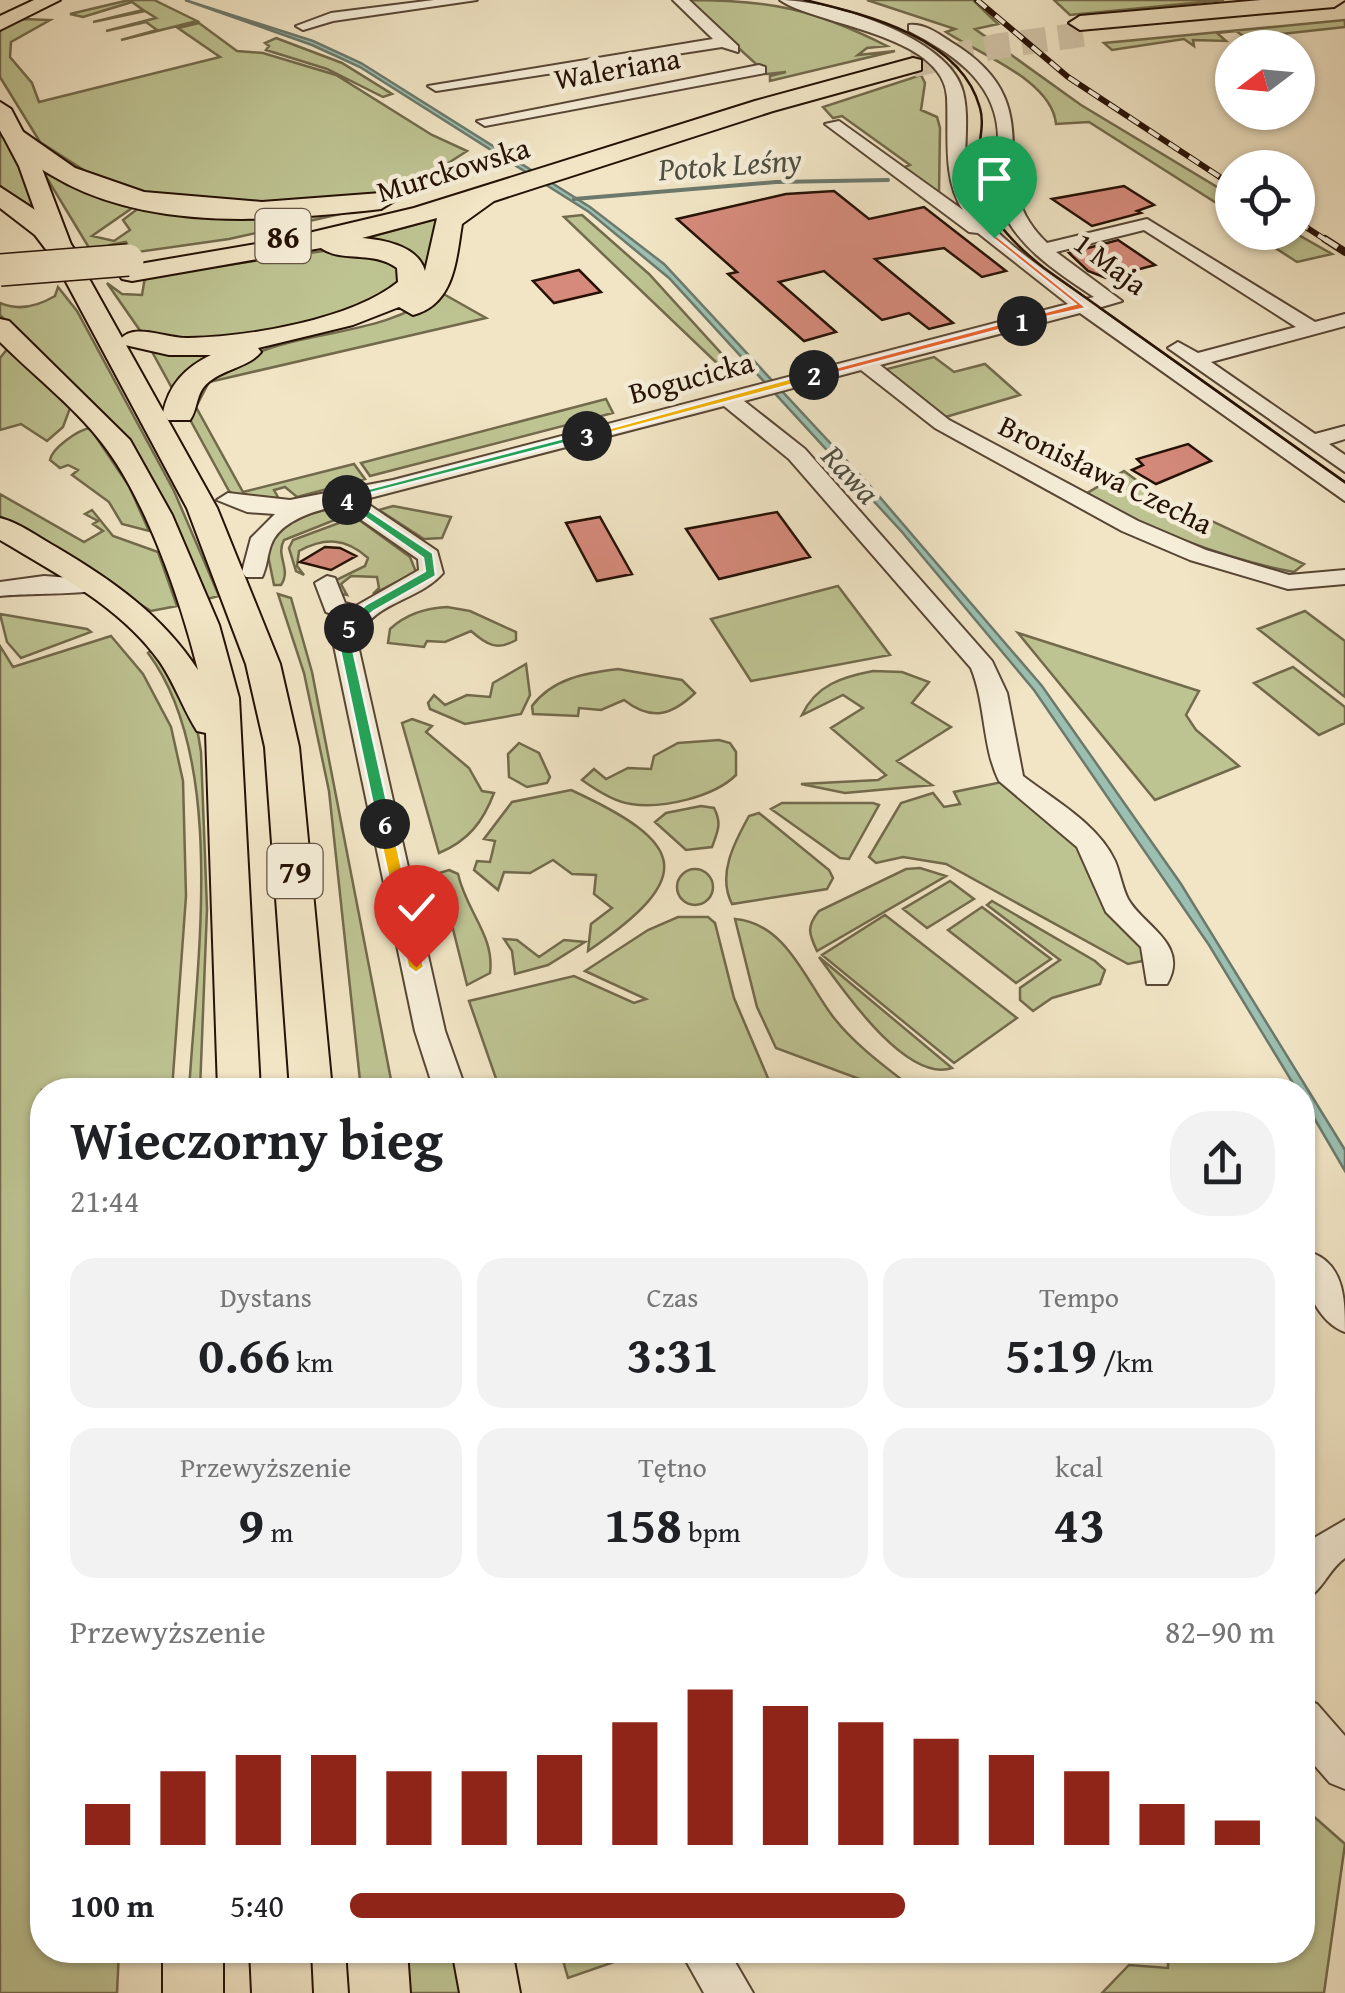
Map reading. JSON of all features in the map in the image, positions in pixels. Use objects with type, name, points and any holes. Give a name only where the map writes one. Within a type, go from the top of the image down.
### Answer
[{"type":"highway","points":[[1334,0],[1086,28],[1345,11]]},
{"type":"highway","name":"Murckowska","points":[[0,283],[252,254],[367,228],[478,193],[764,86],[907,59]]},
{"type":"highway","points":[[764,86],[807,106],[833,124]]},
{"type":"highway","points":[[6,120],[64,172],[148,200],[278,210],[433,194]]},
{"type":"highway","name":"Murckowska","points":[[0,270],[130,266],[302,232],[433,194],[478,193],[515,186],[582,155]]},
{"type":"highway","points":[[179,413],[187,386],[221,360],[380,320],[419,302],[436,284],[449,220],[478,193]]},
{"type":"highway","points":[[0,194],[45,229],[61,250]]},
{"type":"highway","points":[[136,339],[202,347],[307,326],[390,304],[408,290],[415,277],[402,257],[364,246],[252,254]]},
{"type":"main road","points":[[0,24],[50,0]]},
{"type":"main road","name":"79","points":[[6,120],[30,166],[61,206],[228,500],[254,572],[263,664],[282,747],[310,1078]]},
{"type":"main road","points":[[30,166],[61,250]]},
{"type":"main road","name":"79","points":[[61,250],[202,508],[263,664]]},
{"type":"main road","name":"79","points":[[0,327],[120,446],[143,486],[191,593],[214,660],[222,698],[238,1078]]},
{"type":"main road","points":[[0,527],[98,587],[145,622],[174,654],[196,692],[222,755]]},
{"type":"main road","points":[[228,1078],[234,1002]]},
{"type":"main road","points":[[193,1963],[193,1993]]},
{"type":"main road","points":[[281,1963],[282,1993]]},
{"type":"main road","points":[[378,1963],[380,1993]]},
{"type":"main road","points":[[484,1963],[490,1993]]},
{"type":"street","points":[[303,26],[330,17],[470,0]]},
{"type":"street","points":[[680,0],[764,86]]},
{"type":"street","name":"1 Maja","points":[[787,0],[879,27],[937,62],[954,85],[959,104],[960,194],[994,238]]},
{"type":"street","name":"1 Maja","points":[[831,0],[928,34],[967,59],[992,85],[1008,127],[1006,194],[1014,215],[1044,250],[1345,465]]},
{"type":"street","points":[[436,86],[722,42]]},
{"type":"street","name":"Waleriana","points":[[484,121],[764,86]]},
{"type":"street","name":"1 Maja","points":[[833,124],[1345,494]]},
{"type":"street","points":[[1044,250],[1147,224],[1313,329]]},
{"type":"street","name":"Bogucicka","points":[[228,500],[253,506],[343,497],[1108,299]]},
{"type":"street","points":[[1194,360],[1345,321]]},
{"type":"street","name":"Bronisława Czecha","points":[[863,362],[942,424],[1130,526],[1198,555],[1288,582],[1345,576]]},
{"type":"street","points":[[738,395],[797,454],[983,666],[994,693],[1008,774],[1018,788],[1072,824],[1096,852],[1116,905],[1155,944],[1157,976]]},
{"type":"street","points":[[1311,442],[1345,432]]},
{"type":"street","points":[[343,497],[429,556],[432,567],[432,573],[360,614],[347,632],[346,645],[430,1031],[446,1078]]},
{"type":"street","name":"Bogucicka","points":[[254,572],[257,545],[264,531],[313,503]]},
{"type":"street","points":[[0,589],[44,584],[98,587]]},
{"type":"street","points":[[326,584],[334,608],[360,614]]},
{"type":"street","points":[[1315,1272],[1345,1317]]},
{"type":"street","points":[[1315,1559],[1328,1546],[1345,1538]]},
{"type":"street","points":[[1315,1734],[1345,1768]]},
{"type":"street","points":[[710,1963],[730,1993]]},
{"type":"green space","points":[[129,0],[154,0],[197,21],[121,40],[157,30],[146,22],[106,31],[156,18],[145,11],[93,22],[143,10],[132,2],[83,17],[70,14]]},
{"type":"green space","points":[[686,0],[790,9],[836,23],[887,46],[867,48],[858,55],[895,51],[770,81],[770,76],[786,72],[767,74]]},
{"type":"green space","points":[[867,0],[973,0],[998,24],[975,29],[1081,105],[1215,186],[1215,202],[1089,122],[1056,124],[1042,94],[1012,70],[946,32],[955,29]]},
{"type":"green space","points":[[1054,0],[1224,0],[1070,15]]},
{"type":"green space","points":[[23,19],[50,20],[11,42],[10,57],[32,83],[39,102],[220,57],[178,28],[199,23],[237,51],[263,53],[336,75],[432,135],[467,151],[439,169],[455,180],[383,198],[288,206],[153,196],[90,174],[40,142],[0,77],[0,29]]},
{"type":"green space","points":[[1345,20],[1345,27],[1315,30],[1240,30]]},
{"type":"green space","points":[[1215,32],[1215,41],[1193,40],[1194,46],[1184,39],[1112,50],[1104,43]]},
{"type":"green space","points":[[276,38],[342,63],[392,94],[383,97],[327,69],[266,50],[269,46],[265,43]]},
{"type":"green space","points":[[921,75],[925,83],[921,110],[937,117],[940,128],[939,194],[902,168],[910,165],[842,116],[833,118],[823,107]]},
{"type":"green space","points":[[0,128],[45,220],[0,188]]},
{"type":"green space","points":[[42,170],[135,206],[92,236],[114,241],[130,230],[123,220],[140,207],[358,210],[229,239],[131,253],[126,242],[110,245],[94,256]]},
{"type":"green space","points":[[582,215],[649,274],[729,362],[722,368],[564,217]]},
{"type":"green space","points":[[439,218],[431,276],[406,304],[366,319],[263,342],[173,390],[150,348],[347,321],[422,281],[359,240]]},
{"type":"green space","points":[[1315,244],[1332,254],[1297,262],[1278,250],[1315,250]]},
{"type":"green space","points":[[337,249],[395,261],[404,283],[349,312],[205,342],[141,332],[107,283],[122,294],[142,295],[145,277]]},
{"type":"green space","points":[[58,287],[77,311],[174,491],[219,596],[207,599],[118,430],[0,315],[0,303],[14,307],[35,305],[55,296]]},
{"type":"green space","points":[[440,292],[486,318],[209,382],[196,407],[243,492],[354,464],[365,479],[297,497],[285,487],[274,490],[279,499],[276,502],[235,497],[229,491],[187,414],[192,389],[254,354],[396,317]]},
{"type":"green space","points":[[8,348],[70,408],[63,427],[47,441],[21,424],[0,430],[0,358]]},
{"type":"green space","points":[[934,357],[954,372],[985,364],[1020,395],[942,418],[883,370]]},
{"type":"green space","points":[[606,399],[613,413],[370,476],[361,463]]},
{"type":"green space","points":[[90,428],[129,486],[149,531],[122,524],[109,502],[72,475],[78,470],[68,465],[60,468],[50,460],[66,440]]},
{"type":"green space","points":[[1124,471],[1158,496],[1304,564],[1294,572],[1239,559],[1160,531],[1084,495]]},
{"type":"green space","points":[[0,494],[84,542],[103,531],[93,524],[98,521],[85,514],[92,510],[113,536],[158,552],[177,606],[151,611],[0,516]]},
{"type":"green space","points":[[393,506],[451,517],[442,538],[424,539],[379,510]]},
{"type":"green space","points":[[325,510],[350,514],[284,540],[284,579],[281,585],[274,585],[265,541],[298,517]]},
{"type":"green space","points":[[355,517],[410,557],[416,572],[373,594],[379,588],[377,577],[351,576],[341,584],[347,595],[342,594],[336,580],[365,566],[368,558],[352,546],[335,542],[318,543],[299,551],[297,566],[304,575],[296,571],[289,548],[293,540]]},
{"type":"green space","points":[[838,586],[890,655],[751,681],[711,619]]},
{"type":"green space","points":[[278,594],[291,598],[312,672],[391,1078],[360,1078],[329,791],[304,673]]},
{"type":"green space","points":[[447,607],[470,611],[516,632],[516,640],[492,645],[471,631],[445,642],[427,641],[424,647],[388,643],[390,629],[403,619],[424,610]]},
{"type":"green space","points":[[1305,611],[1345,641],[1345,697],[1258,629]]},
{"type":"green space","points":[[0,614],[91,632],[21,658],[7,642]]},
{"type":"green space","points":[[1018,633],[1199,691],[1186,715],[1196,730],[1239,766],[1155,800]]},
{"type":"green space","points":[[111,636],[143,674],[171,727],[183,781],[186,896],[173,1078],[30,1078],[30,1963],[118,1963],[117,1993],[0,1993],[0,646],[13,667]]},
{"type":"green space","points":[[156,647],[197,728],[201,752],[207,909],[200,1078],[190,1078],[200,923],[198,804],[189,748],[173,697],[148,653]]},
{"type":"green space","points":[[526,664],[530,695],[521,714],[465,724],[430,709],[428,703],[434,695],[445,705],[467,695],[490,697],[493,683]]},
{"type":"green space","points":[[1293,667],[1345,707],[1345,723],[1319,735],[1254,683]]},
{"type":"green space","points":[[618,669],[682,680],[695,693],[678,707],[661,713],[643,711],[624,700],[601,710],[579,708],[578,716],[533,714],[532,706],[560,683]]},
{"type":"green space","points":[[873,671],[902,672],[929,682],[912,703],[951,727],[897,761],[932,785],[845,793],[801,784],[878,780],[886,775],[831,728],[863,708],[843,695],[802,715],[822,689]]},
{"type":"green space","points":[[412,719],[432,726],[426,732],[469,768],[482,791],[494,793],[473,829],[439,853],[402,723]]},
{"type":"green space","points":[[519,743],[539,753],[550,777],[547,783],[527,787],[509,777],[508,754]]},
{"type":"green space","points":[[678,743],[730,743],[736,752],[736,775],[715,790],[687,800],[657,805],[625,803],[582,780],[594,769],[606,779],[628,768],[651,769],[654,756]]},
{"type":"green space","points":[[1002,782],[1065,827],[1137,933],[1147,960],[1128,964],[946,864],[903,857],[876,863],[869,857],[901,803],[933,793],[944,807],[960,804],[954,792]]},
{"type":"green space","points":[[571,790],[638,827],[656,844],[664,862],[661,881],[648,902],[588,951],[591,924],[612,908],[594,894],[596,875],[572,874],[553,860],[530,873],[504,872],[498,890],[474,870],[477,861],[490,862],[495,841],[484,839],[512,802]]},
{"type":"green space","points":[[782,803],[879,805],[849,859],[840,858],[771,809]]},
{"type":"green space","points":[[701,806],[714,808],[718,818],[712,847],[686,850],[655,822],[666,813]]},
{"type":"green space","points":[[759,813],[829,870],[833,878],[827,889],[732,904],[726,882],[729,859],[749,816]]},
{"type":"green space","points":[[920,868],[946,876],[817,951],[810,931],[819,911],[906,869]]},
{"type":"green space","points":[[695,869],[708,874],[713,887],[708,900],[695,905],[682,900],[677,887],[682,874]]},
{"type":"green space","points":[[449,870],[458,874],[488,947],[490,973],[467,985],[439,873]]},
{"type":"green space","points":[[950,881],[974,899],[927,928],[903,909]]},
{"type":"green space","points":[[992,901],[1095,961],[1105,970],[1100,984],[1052,998],[1033,1011],[1020,1000],[1020,988],[1060,960],[987,905]]},
{"type":"green space","points":[[982,907],[1051,959],[1016,983],[948,930]]},
{"type":"green space","points":[[885,915],[1017,1018],[954,1063],[822,955]]},
{"type":"green space","points":[[678,917],[708,917],[715,923],[734,998],[768,1078],[496,1078],[469,1001],[574,976],[634,1003],[646,999],[585,971],[648,930]]},
{"type":"green space","points":[[735,919],[769,931],[782,943],[843,1028],[900,1078],[857,1078],[776,1048],[757,1007]]},
{"type":"green space","points":[[504,939],[517,940],[539,957],[564,940],[585,942],[548,965],[515,974],[512,951]]},
{"type":"green space","points":[[819,957],[952,1068],[934,1069],[915,1062],[896,1048],[860,1011]]},
{"type":"green space","points":[[1315,1818],[1345,1844],[1324,1993],[1102,1993],[1129,1965],[1168,1968],[1168,1963],[1315,1963]]},
{"type":"green space","points":[[404,1963],[462,1963],[468,1993],[407,1993]]},
{"type":"green space","points":[[564,1963],[611,1963],[568,1978]]},
{"type":"water","name":"Rawa","points":[[185,0],[313,41],[361,63],[590,207],[664,264],[872,488],[1042,686],[1181,884],[1301,1078],[1290,1078],[1209,945],[1034,690],[902,532],[669,278],[589,212],[360,67],[312,45]]},
{"type":"water","points":[[1315,1101],[1345,1150],[1345,1171],[1315,1120]]},
{"type":"building","points":[[1124,186],[1154,205],[1137,211],[1141,213],[1092,226],[1052,199]]},
{"type":"building","points":[[834,191],[869,219],[924,207],[1006,271],[982,277],[944,248],[875,259],[953,323],[929,329],[909,313],[882,320],[824,271],[779,282],[836,332],[804,341],[728,274],[737,272],[677,219],[786,194]]},
{"type":"building","points":[[1118,240],[1155,265],[1106,278],[1088,271],[1069,253]]},
{"type":"building","points":[[579,270],[601,292],[554,303],[533,281]]},
{"type":"building","points":[[1188,444],[1211,461],[1156,484],[1132,470],[1143,465],[1137,459]]},
{"type":"building","points":[[777,512],[810,557],[719,579],[686,529]]},
{"type":"building","points":[[600,517],[632,574],[597,581],[566,523]]},
{"type":"building","points":[[325,547],[340,548],[356,556],[331,570],[300,562]]},
{"type":"waterway","name":"Potok Leśny","points":[[574,199],[776,182],[888,180]]},
{"type":"tunnel","points":[[913,65],[998,46],[1093,33]]},
{"type":"tram line","points":[[805,0],[856,13],[909,33],[953,63],[970,84],[980,108],[979,178],[989,208],[1008,235],[1044,268],[1345,482]]},
{"type":"railway","points":[[977,0],[1068,77],[1215,174]]},
{"type":"railway","points":[[1315,233],[1329,242]]},
{"type":"railway","points":[[1325,239],[1345,252]]},
{"type":"route","points":[[416,967],[345,638],[360,614],[432,573],[432,567],[429,556],[343,497],[1083,306],[994,238]]}]
